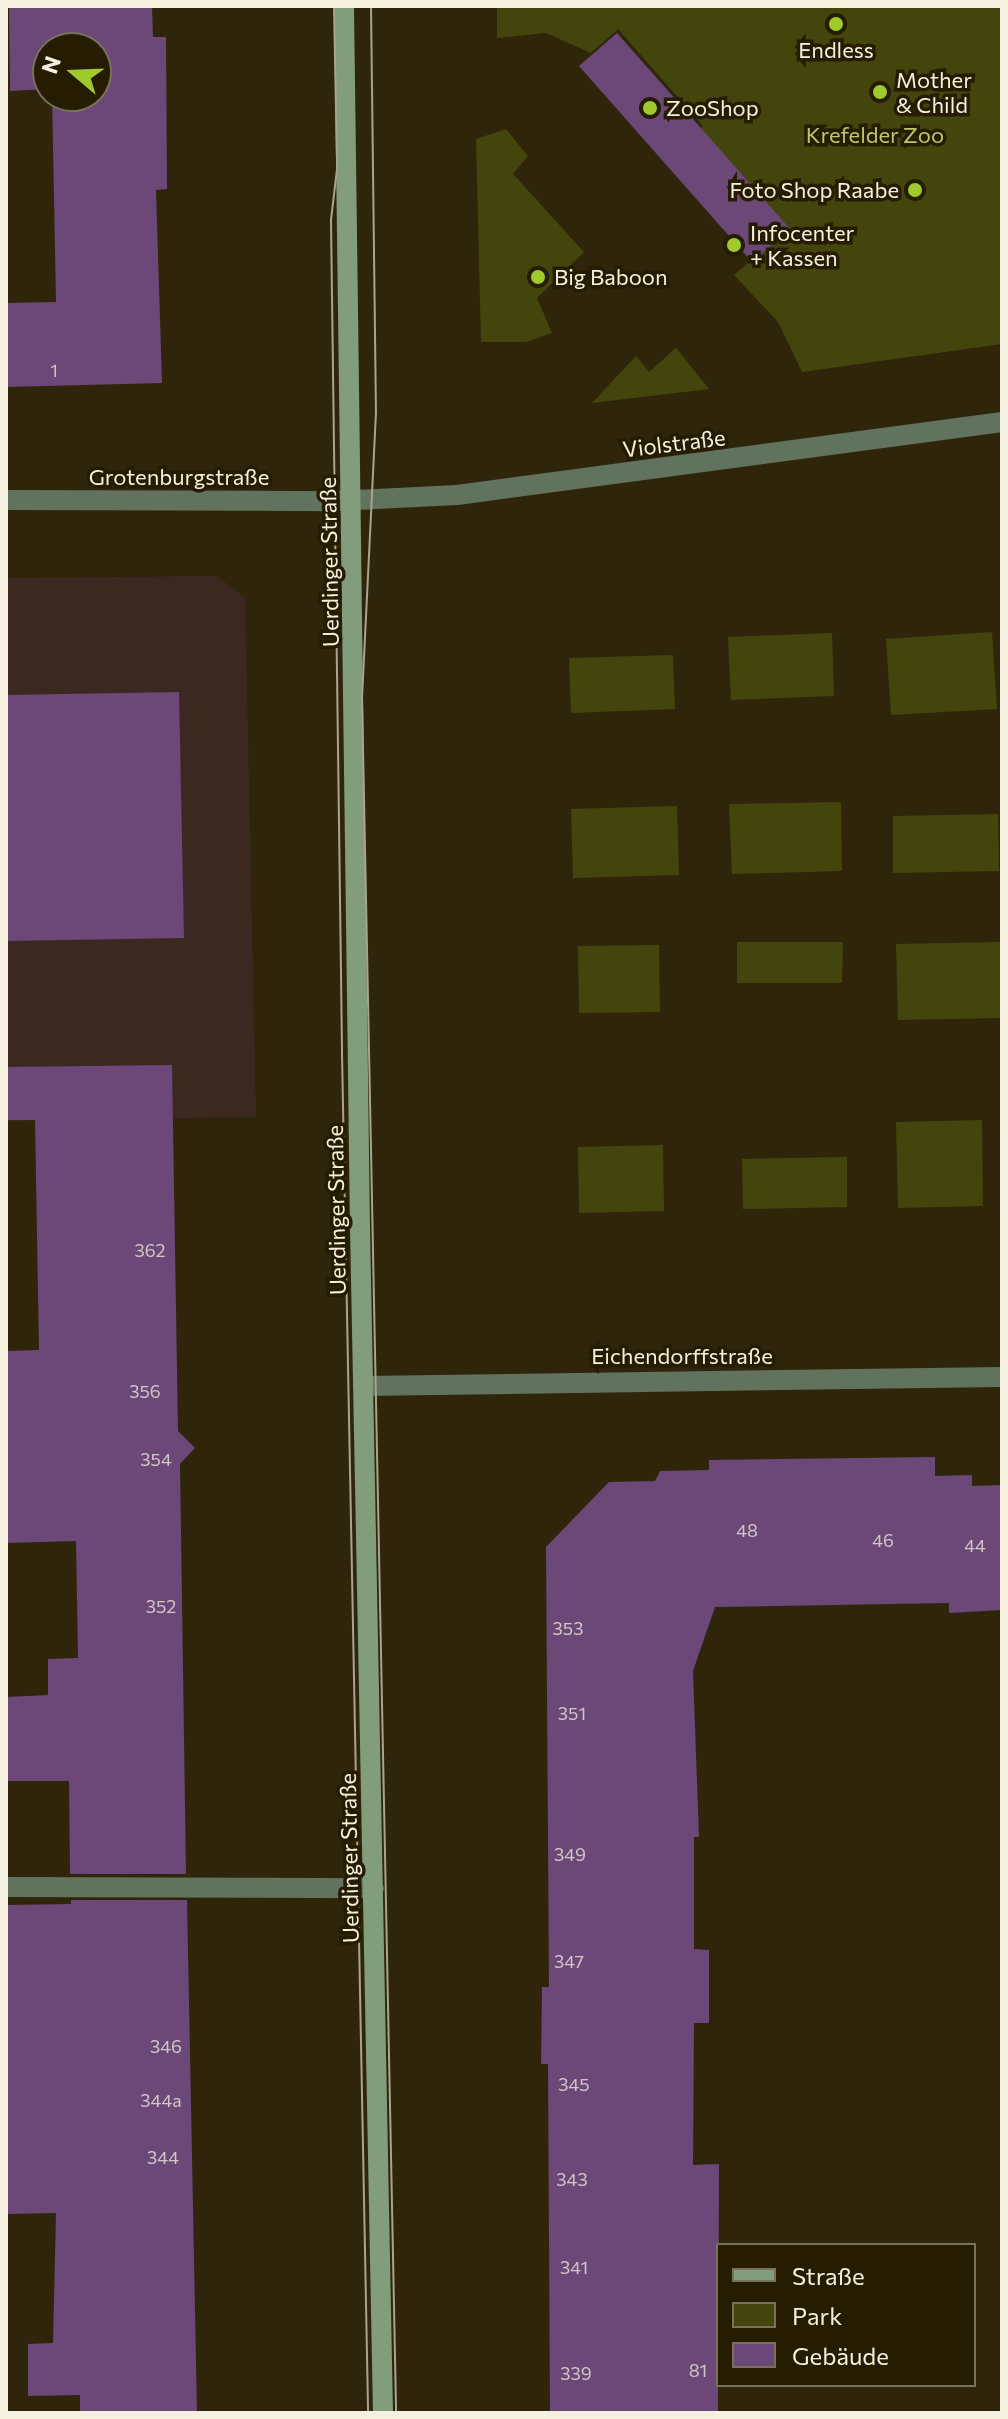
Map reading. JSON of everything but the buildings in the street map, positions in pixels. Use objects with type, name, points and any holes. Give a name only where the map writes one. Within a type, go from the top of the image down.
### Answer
[{"type":"main road","name":"Uerdinger Straße","points":[[344,6],[363,1386],[383,2413]]},
{"type":"street","name":"Violstraße","points":[[352,500],[457,495],[1002,422]]},
{"type":"street","name":"Grotenburgstraße","points":[[6,500],[352,500]]},
{"type":"street","name":"Eichendorffstraße","points":[[363,1386],[1002,1377]]},
{"type":"street","points":[[6,1887],[374,1888]]},
{"type":"shaded area","points":[[217,576],[245,598],[256,1117],[6,1121],[6,578]]},
{"type":"green space","name":"Krefelder Zoo","points":[[497,6],[1002,6],[1002,344],[802,372],[778,322],[734,275],[786,229],[670,154],[703,126],[618,29],[591,53],[546,33],[497,38]]},
{"type":"green space","points":[[506,129],[528,156],[513,174],[584,252],[537,298],[552,333],[526,342],[481,342],[476,139]]},
{"type":"green space","points":[[676,348],[709,389],[592,403],[636,356],[649,372]]},
{"type":"green space","points":[[992,632],[997,709],[891,715],[886,639]]},
{"type":"green space","points":[[832,633],[834,696],[731,700],[728,637]]},
{"type":"green space","points":[[673,655],[675,709],[571,713],[569,658]]},
{"type":"green space","points":[[841,802],[842,871],[732,874],[729,804]]},
{"type":"green space","points":[[677,806],[679,875],[573,878],[571,809]]},
{"type":"green space","points":[[998,814],[999,871],[893,873],[893,816]]},
{"type":"green space","points":[[737,942],[843,942],[842,983],[737,983]]},
{"type":"green space","points":[[1000,942],[1001,1018],[898,1020],[896,944]]},
{"type":"green space","points":[[659,945],[660,1012],[579,1013],[578,946]]},
{"type":"green space","points":[[982,1120],[983,1206],[898,1208],[896,1122]]},
{"type":"green space","points":[[663,1145],[664,1211],[579,1213],[578,1147]]},
{"type":"green space","points":[[847,1157],[847,1207],[743,1209],[742,1159]]},
{"type":"tram line","points":[[334,6],[337,169],[331,220],[342,1053],[368,2413]]},
{"type":"tram line","points":[[371,6],[376,412],[362,698],[396,2413]]},
{"type":"place","name":"Endless","points":[[836,24]]},
{"type":"place","name":"Mother & Child","points":[[880,92]]},
{"type":"place","name":"ZooShop","points":[[650,108]]},
{"type":"place","name":"Foto Shop Raabe","points":[[915,190]]},
{"type":"place","name":"Infocenter + Kassen","points":[[734,245]]},
{"type":"place","name":"Big Baboon","points":[[538,277]]}]
